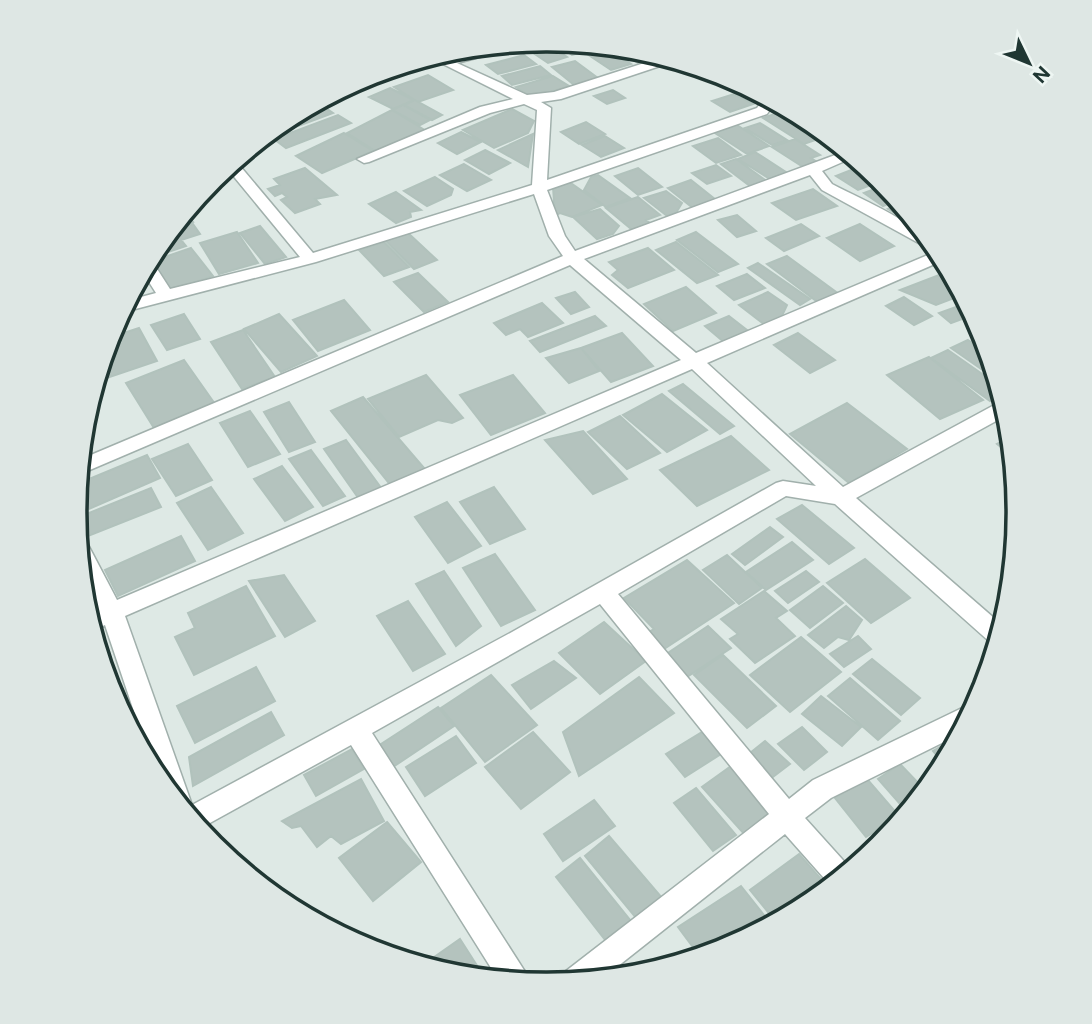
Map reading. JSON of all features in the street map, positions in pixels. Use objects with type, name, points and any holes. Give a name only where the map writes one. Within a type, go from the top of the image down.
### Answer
[{"type":"street","points":[[450,63],[544,108],[540,188],[557,236],[572,258],[693,360],[841,497],[991,629]]},
{"type":"street","points":[[364,159],[485,110],[527,99],[556,96],[652,65]]},
{"type":"street","points":[[136,304],[310,259],[540,188],[762,111],[764,108]]},
{"type":"street","points":[[89,464],[572,258],[839,158]]},
{"type":"street","points":[[813,169],[827,187],[912,234]]},
{"type":"street","points":[[239,171],[310,259]]},
{"type":"street","points":[[99,618],[930,260]]},
{"type":"street","points":[[153,275],[166,295]]},
{"type":"street","points":[[201,815],[356,730],[783,488],[841,497],[995,413]]},
{"type":"street","points":[[90,569],[112,612],[168,772]]},
{"type":"street","points":[[602,591],[835,870]]},
{"type":"street","points":[[591,970],[822,789],[953,724]]},
{"type":"street","points":[[356,730],[509,970]]},
{"type":"building","points":[[533,52],[560,52],[567,57],[548,63]]},
{"type":"building","points":[[587,54],[623,59],[631,64],[611,70]]},
{"type":"building","points":[[524,55],[536,64],[498,74],[486,65]]},
{"type":"building","points":[[575,61],[598,78],[574,85],[552,67]]},
{"type":"building","points":[[540,66],[551,75],[512,85],[502,76]]},
{"type":"building","points":[[428,75],[453,90],[418,102],[394,87]]},
{"type":"building","points":[[553,76],[569,86],[532,98],[516,87]]},
{"type":"building","points":[[390,88],[414,100],[393,109],[369,97]]},
{"type":"building","points":[[613,90],[625,98],[607,104],[594,96]]},
{"type":"building","points":[[734,94],[753,104],[730,112],[712,101]]},
{"type":"building","points":[[415,100],[442,115],[432,120],[404,105]]},
{"type":"building","points":[[403,105],[430,120],[420,125],[392,110]]},
{"type":"building","points":[[327,109],[333,113],[296,127]]},
{"type":"building","points":[[512,109],[534,121],[528,133],[494,148],[463,130]]},
{"type":"building","points":[[392,110],[428,132],[380,154],[347,133]]},
{"type":"building","points":[[775,114],[816,140],[804,144],[763,118]]},
{"type":"building","points":[[338,115],[351,123],[286,148],[276,140]]},
{"type":"building","points":[[586,122],[605,134],[579,144],[561,132]]},
{"type":"building","points":[[760,123],[787,140],[772,145],[745,128]]},
{"type":"building","points":[[737,125],[769,146],[747,154],[715,133]]},
{"type":"building","points":[[461,132],[481,142],[457,154],[438,143]]},
{"type":"building","points":[[344,133],[373,151],[322,173],[296,156]]},
{"type":"building","points":[[533,134],[528,167],[498,150]]},
{"type":"building","points":[[605,136],[624,148],[601,157],[582,145]]},
{"type":"building","points":[[718,138],[741,155],[716,163],[693,146]]},
{"type":"building","points":[[795,139],[820,155],[811,158],[817,162],[803,167],[772,147]]},
{"type":"building","points":[[485,150],[510,163],[489,174],[465,160]]},
{"type":"building","points":[[755,152],[786,172],[770,179],[738,159]]},
{"type":"building","points":[[736,159],[765,180],[750,186],[721,164]]},
{"type":"building","points":[[464,164],[491,180],[467,191],[440,175]]},
{"type":"building","points":[[716,165],[731,176],[707,184],[692,173]]},
{"type":"building","points":[[305,168],[337,195],[315,199],[320,204],[295,213],[281,200],[287,197],[282,193],[275,196],[268,189],[280,185],[274,179]]},
{"type":"building","points":[[638,168],[662,187],[638,195],[615,176]]},
{"type":"building","points":[[852,170],[870,186],[858,190],[836,176]]},
{"type":"building","points":[[598,175],[630,198],[606,207],[584,190],[591,177]]},
{"type":"building","points":[[435,177],[453,189],[451,195],[427,206],[404,191]]},
{"type":"building","points":[[691,180],[716,200],[693,208],[668,188]]},
{"type":"building","points":[[568,181],[602,205],[572,217],[560,213],[555,216],[553,187]]},
{"type":"building","points":[[813,189],[837,206],[796,220],[772,203]]},
{"type":"building","points":[[873,189],[887,204],[883,206],[864,193]]},
{"type":"building","points":[[666,191],[682,203],[676,213],[667,216],[644,198]]},
{"type":"building","points":[[396,192],[421,210],[410,212],[411,217],[396,223],[369,204]]},
{"type":"building","points":[[638,197],[660,215],[646,220],[654,226],[636,233],[606,208]]},
{"type":"building","points":[[600,209],[619,226],[613,234],[597,239],[573,217]]},
{"type":"building","points":[[737,215],[756,231],[737,237],[718,220]]},
{"type":"building","points":[[193,224],[200,234],[181,240],[186,246],[167,252],[181,232]]},
{"type":"building","points":[[801,224],[819,236],[784,251],[766,238]]},
{"type":"building","points":[[860,224],[894,246],[860,261],[827,238]]},
{"type":"building","points":[[260,226],[286,257],[265,264],[240,233]]},
{"type":"building","points":[[237,232],[258,263],[219,274],[200,243]]},
{"type":"building","points":[[407,232],[437,260],[414,269],[385,240]]},
{"type":"building","points":[[696,232],[738,264],[718,272],[677,240]]},
{"type":"building","points":[[384,242],[409,267],[384,276],[359,250]]},
{"type":"building","points":[[676,242],[718,275],[697,283],[656,250]]},
{"type":"building","points":[[191,248],[213,276],[170,291],[156,270],[164,257]]},
{"type":"building","points":[[648,248],[674,270],[628,288],[612,275],[618,270],[609,262]]},
{"type":"building","points":[[787,256],[839,294],[819,303],[767,264]]},
{"type":"building","points":[[758,263],[810,299],[800,305],[748,268]]},
{"type":"building","points":[[418,273],[448,302],[424,312],[394,282]]},
{"type":"building","points":[[747,274],[765,288],[734,300],[717,286]]},
{"type":"building","points":[[939,275],[953,299],[936,305],[900,290]]},
{"type":"building","points":[[686,287],[716,313],[673,331],[644,304]]},
{"type":"building","points":[[575,292],[589,307],[571,314],[556,298]]},
{"type":"building","points":[[768,292],[787,305],[781,318],[765,325],[739,305]]},
{"type":"building","points":[[904,297],[932,316],[914,325],[886,306]]},
{"type":"building","points":[[344,300],[370,330],[318,351],[293,320]]},
{"type":"building","points":[[542,303],[563,323],[528,337],[520,329],[506,335],[494,323]]},
{"type":"building","points":[[957,307],[963,319],[951,323],[939,313]]},
{"type":"building","points":[[184,314],[200,339],[167,350],[151,325]]},
{"type":"building","points":[[279,314],[317,356],[281,372],[244,329]]},
{"type":"building","points":[[595,316],[606,326],[540,352],[530,341]]},
{"type":"building","points":[[729,316],[756,337],[731,348],[705,326]]},
{"type":"building","points":[[139,328],[157,361],[107,378],[111,364],[122,333]]},
{"type":"building","points":[[243,330],[275,377],[242,389],[211,342]]},
{"type":"building","points":[[622,333],[653,366],[611,382],[581,348]]},
{"type":"building","points":[[798,333],[835,360],[810,373],[774,345]]},
{"type":"building","points":[[968,340],[974,344],[983,370],[951,348]]},
{"type":"building","points":[[581,348],[599,371],[569,383],[546,358]]},
{"type":"building","points":[[948,350],[985,376],[992,400],[990,401],[931,358]]},
{"type":"building","points":[[929,357],[983,400],[940,419],[887,375]]},
{"type":"building","points":[[184,360],[215,404],[154,428],[126,383]]},
{"type":"building","points":[[426,375],[463,418],[452,423],[438,420],[399,437],[368,399]]},
{"type":"building","points":[[513,375],[545,413],[491,435],[460,395]]},
{"type":"building","points":[[683,384],[734,426],[720,434],[669,391]]},
{"type":"building","points":[[662,394],[707,430],[667,452],[623,415]]},
{"type":"building","points":[[363,397],[430,475],[396,492],[331,411]]},
{"type":"building","points":[[289,402],[315,442],[289,452],[264,412]]},
{"type":"building","points":[[847,403],[907,449],[849,483],[790,434]]},
{"type":"building","points":[[250,411],[280,454],[248,467],[220,423]]},
{"type":"building","points":[[620,416],[660,453],[627,469],[588,432]]},
{"type":"building","points":[[583,431],[627,479],[593,494],[545,440]]},
{"type":"building","points":[[731,436],[769,470],[697,506],[660,470]]},
{"type":"building","points":[[346,440],[382,489],[359,499],[324,449]]},
{"type":"building","points":[[188,444],[212,480],[176,496],[152,459]]},
{"type":"building","points":[[311,450],[345,496],[323,506],[289,459]]},
{"type":"building","points":[[147,455],[160,478],[87,510],[87,480]]},
{"type":"building","points":[[282,466],[313,507],[285,521],[254,479]]},
{"type":"building","points":[[211,487],[243,533],[208,550],[177,503]]},
{"type":"building","points":[[494,487],[525,529],[490,544],[460,502]]},
{"type":"building","points":[[151,488],[161,507],[88,536],[87,514]]},
{"type":"building","points":[[447,502],[481,546],[448,563],[415,517]]},
{"type":"building","points":[[802,505],[854,548],[829,564],[777,519]]},
{"type":"building","points":[[770,527],[783,537],[745,565],[732,554]]},
{"type":"building","points":[[181,536],[195,561],[118,596],[105,570]]},
{"type":"building","points":[[792,542],[813,560],[766,590],[746,572]]},
{"type":"building","points":[[495,554],[535,610],[501,626],[463,568]]},
{"type":"building","points":[[727,555],[762,588],[739,604],[703,570]]},
{"type":"building","points":[[865,559],[910,598],[871,623],[827,583]]},
{"type":"building","points":[[687,560],[734,603],[661,651],[645,634],[654,629],[624,598]]},
{"type":"building","points":[[444,571],[481,626],[456,646],[416,584]]},
{"type":"building","points":[[806,571],[819,582],[788,603],[775,591]]},
{"type":"building","points":[[284,575],[315,621],[285,637],[249,581]]},
{"type":"building","points":[[246,586],[275,636],[194,675],[175,637],[195,628],[188,613]]},
{"type":"building","points":[[823,586],[843,603],[810,628],[790,610]]},
{"type":"building","points":[[764,591],[787,611],[776,618],[795,636],[755,663],[730,639],[738,634],[721,619]]},
{"type":"building","points":[[408,601],[445,654],[413,671],[377,616]]},
{"type":"building","points":[[846,606],[862,620],[849,640],[838,637],[824,648],[808,635]]},
{"type":"building","points":[[604,622],[646,661],[600,694],[559,653]]},
{"type":"building","points":[[708,626],[731,648],[687,677],[665,655]]},
{"type":"building","points":[[858,636],[871,649],[844,667],[830,654]]},
{"type":"building","points":[[801,637],[841,672],[790,712],[750,675]]},
{"type":"building","points":[[723,655],[776,706],[747,728],[694,675]]},
{"type":"building","points":[[872,659],[920,698],[901,715],[853,674]]},
{"type":"building","points":[[554,661],[576,678],[531,709],[512,685]]},
{"type":"building","points":[[256,667],[275,701],[195,743],[177,706]]},
{"type":"building","points":[[491,675],[537,725],[485,762],[441,708]]},
{"type":"building","points":[[639,677],[674,713],[579,776],[563,732]]},
{"type":"building","points":[[850,678],[900,721],[878,740],[828,696]]},
{"type":"building","points":[[821,696],[861,727],[842,746],[802,714]]},
{"type":"building","points":[[438,707],[454,726],[393,767],[378,746]]},
{"type":"building","points":[[271,712],[284,735],[193,786],[189,757]]},
{"type":"building","points":[[802,727],[827,752],[804,770],[778,744]]},
{"type":"building","points":[[533,732],[570,772],[521,809],[485,767]]},
{"type":"building","points":[[702,732],[721,754],[685,777],[666,754]]},
{"type":"building","points":[[456,736],[476,763],[425,796],[406,767]]},
{"type":"building","points":[[765,741],[790,764],[769,780],[745,757]]},
{"type":"building","points":[[352,749],[364,769],[316,796],[304,775]]},
{"type":"building","points":[[900,764],[918,782],[900,804],[878,779]]},
{"type":"building","points":[[731,766],[774,812],[745,835],[702,787]]},
{"type":"building","points":[[361,779],[384,821],[341,844],[331,836],[317,847],[301,826],[292,828],[282,821]]},
{"type":"building","points":[[867,779],[895,811],[878,829],[866,837],[835,798]]},
{"type":"building","points":[[696,788],[736,835],[713,851],[674,803]]},
{"type":"building","points":[[594,800],[615,826],[563,861],[544,834]]},
{"type":"building","points":[[387,822],[421,862],[373,901],[339,858]]},
{"type":"building","points":[[609,836],[662,898],[637,919],[585,856]]},
{"type":"building","points":[[799,854],[821,879],[769,914],[750,890]]},
{"type":"building","points":[[580,858],[631,921],[606,941],[556,877]]},
{"type":"building","points":[[741,886],[765,916],[722,937],[693,947],[678,927]]},
{"type":"building","points":[[460,939],[478,967],[456,963],[434,958]]}]
